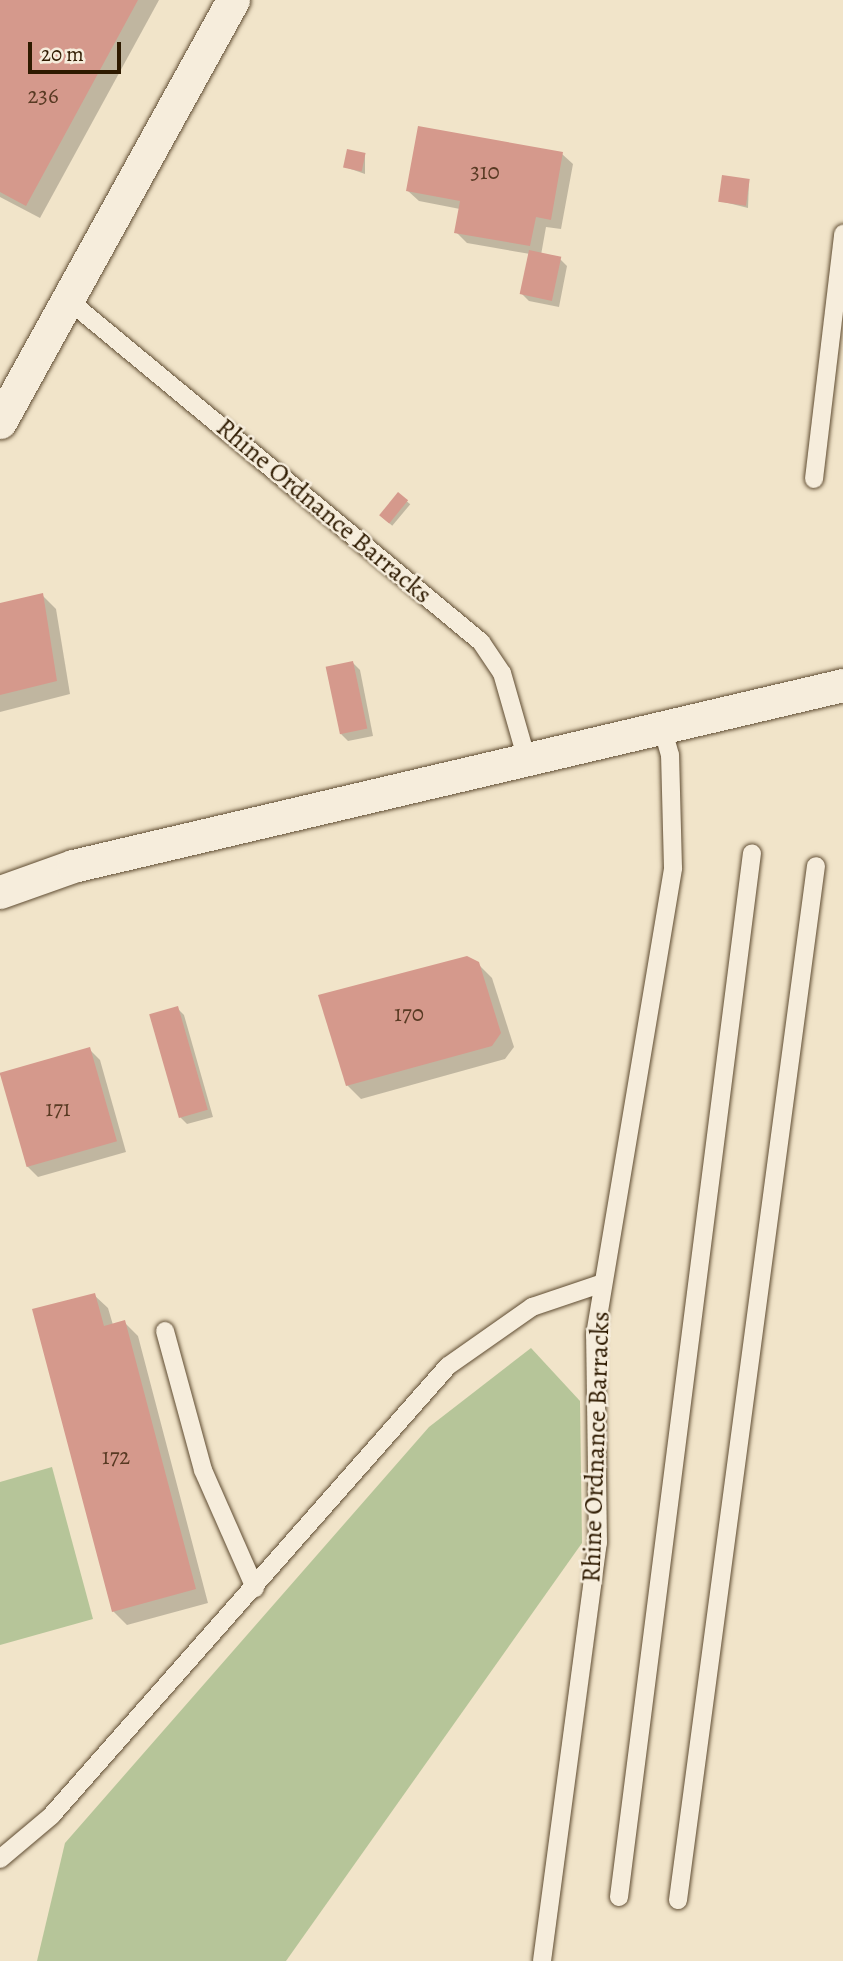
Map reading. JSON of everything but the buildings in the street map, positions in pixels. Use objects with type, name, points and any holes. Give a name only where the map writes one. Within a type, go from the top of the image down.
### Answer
[{"type":"street","points":[[0,422],[233,0]]},
{"type":"street","points":[[0,892],[73,866],[843,685]]},
{"type":"lane","points":[[814,479],[843,234]]},
{"type":"lane","name":"Rhine Ordnance Barracks","points":[[68,299],[481,642],[502,673],[527,760]]},
{"type":"lane","name":"Rhine Ordnance Barracks","points":[[542,1961],[597,1543],[595,1335],[673,868],[670,755],[662,727]]},
{"type":"lane","points":[[619,1897],[752,853]]},
{"type":"lane","points":[[678,1900],[816,866]]},
{"type":"lane","points":[[0,1859],[51,1816],[255,1588],[448,1366],[532,1307],[603,1283]]},
{"type":"lane","points":[[165,1331],[203,1470],[255,1588]]},
{"type":"green space","points":[[531,1348],[580,1401],[582,1543],[286,1961],[37,1961],[65,1843],[429,1427]]},
{"type":"green space","points":[[52,1467],[93,1619],[0,1645],[0,1482]]}]
